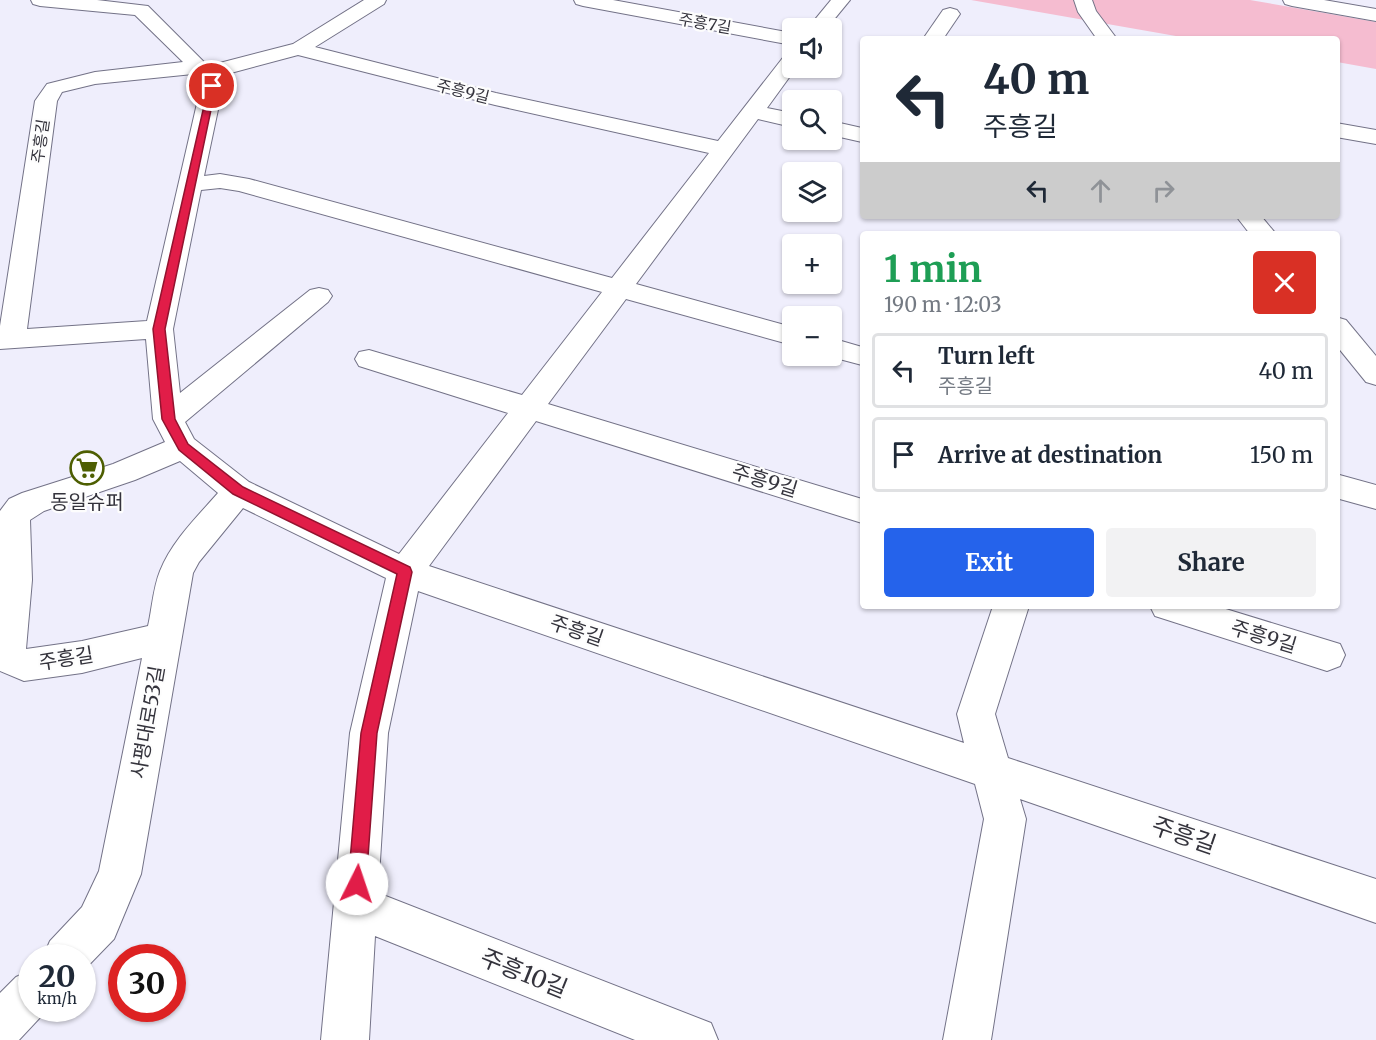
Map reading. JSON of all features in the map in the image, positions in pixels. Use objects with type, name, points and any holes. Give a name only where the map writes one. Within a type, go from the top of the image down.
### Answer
[{"type":"street","points":[[40,0],[129,4],[141,10],[187,54],[212,86],[159,329],[176,433]]},
{"type":"street","name":"주흥7길","points":[[583,0],[782,37]]},
{"type":"street","points":[[826,18],[841,0]]},
{"type":"street","points":[[1083,0],[1087,12],[1105,36]]},
{"type":"street","points":[[1292,0],[1376,15]]},
{"type":"street","points":[[298,50],[371,4]]},
{"type":"street","points":[[935,36],[950,14]]},
{"type":"street","name":"주흥9길","points":[[201,70],[298,50],[495,99],[724,149]]},
{"type":"street","name":"주흥길","points":[[159,329],[6,339],[46,101],[54,88],[95,78],[201,70]]},
{"type":"street","points":[[345,1040],[369,733],[405,572],[782,72]]},
{"type":"street","points":[[753,111],[782,118]]},
{"type":"street","points":[[842,130],[860,135]]},
{"type":"street","points":[[1340,131],[1376,136]]},
{"type":"street","points":[[191,184],[220,181],[241,184],[782,333]]},
{"type":"street","points":[[1250,219],[1260,231]]},
{"type":"street","name":"주흥길","points":[[163,638],[71,659],[24,665],[10,658],[7,646],[15,580],[13,517],[21,508],[33,502],[124,472],[176,433],[319,297]]},
{"type":"street","points":[[1340,331],[1376,375]]},
{"type":"street","points":[[842,350],[860,355]]},
{"type":"street","name":"주흥9길","points":[[369,359],[860,510]]},
{"type":"street","name":"주흥길","points":[[176,433],[238,491],[405,572],[1376,901]]},
{"type":"street","points":[[1340,487],[1376,497]]},
{"type":"street","name":"사평대로53길","points":[[79,944],[99,923],[120,874],[176,573],[187,553],[238,491]]},
{"type":"street","points":[[968,1040],[1005,819],[976,714],[1010,609]]},
{"type":"street","name":"주흥9길","points":[[1178,609],[1327,655]]},
{"type":"street","name":"주흥10길","points":[[355,906],[694,1040]]},
{"type":"street","points":[[0,1026],[18,1007]]},
{"type":"shaded area","points":[[971,0],[1250,0],[1376,22],[1376,69],[1340,63],[1340,36],[1176,36]]},
{"type":"place","name":"동일슈퍼","points":[[87,468]]},
{"type":"route","points":[[212,86],[159,329],[168,419],[183,447],[238,491],[405,572],[369,733],[357,884]]}]
